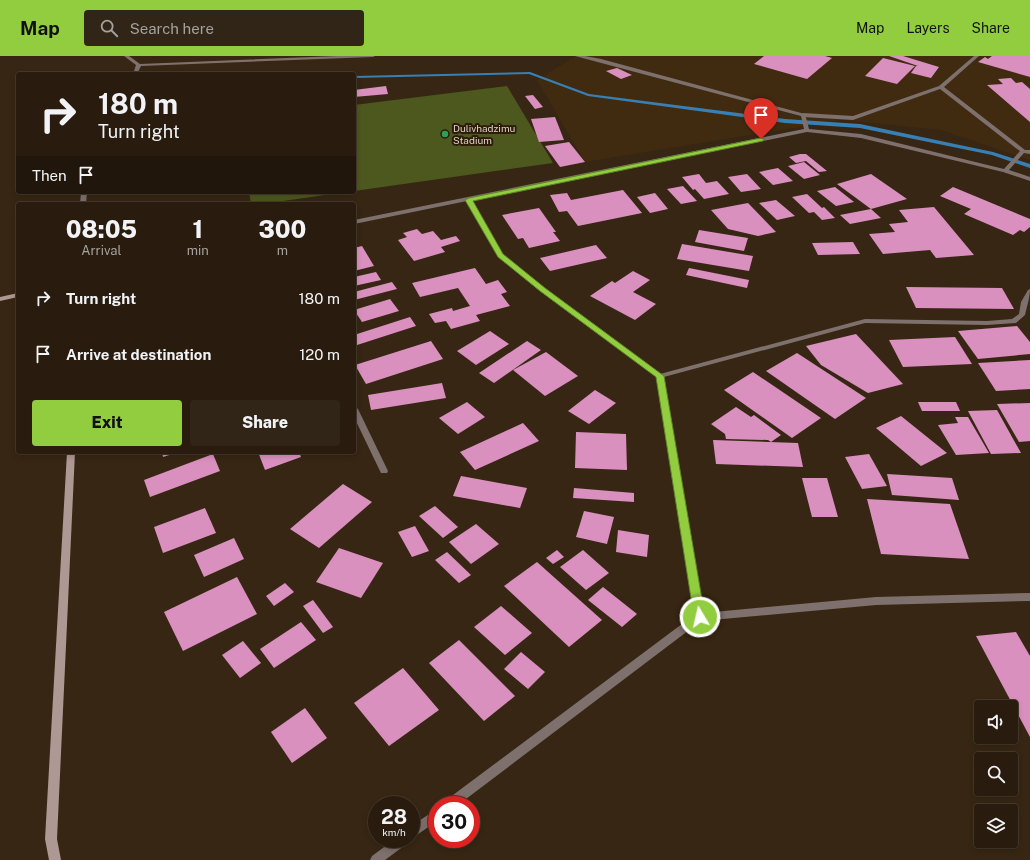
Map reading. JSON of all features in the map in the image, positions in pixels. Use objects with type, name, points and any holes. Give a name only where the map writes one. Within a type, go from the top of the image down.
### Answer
[{"type":"street","points":[[126,56],[139,65],[372,56]]},
{"type":"street","points":[[577,56],[600,58],[805,122],[1005,171],[1030,179]]},
{"type":"street","points":[[356,222],[469,200],[805,122],[852,118],[941,87],[976,56]]},
{"type":"street","points":[[136,72],[139,65]]},
{"type":"street","points":[[941,87],[1023,152],[1030,152]]},
{"type":"street","points":[[1005,171],[1023,152]]},
{"type":"street","points":[[469,200],[500,256],[542,290],[660,376],[700,617]]},
{"type":"street","points":[[660,376],[865,321],[987,323],[1014,321],[1022,315],[1024,302],[1030,291]]},
{"type":"street","points":[[0,299],[16,295]]},
{"type":"street","points":[[356,413],[384,471]]},
{"type":"street","points":[[55,860],[51,839],[71,454]]},
{"type":"street","points":[[461,796],[700,617],[876,601],[1030,597]]},
{"type":"street","points":[[420,827],[428,821]]},
{"type":"street","points":[[376,860],[392,848]]},
{"type":"shaded area","points":[[576,56],[1030,56],[1030,160],[941,130],[843,120],[585,162],[537,80]]},
{"type":"green space","name":"Dulivhadzimu Stadium","points":[[507,86],[553,163],[356,191],[356,105]]},
{"type":"green space","points":[[249,194],[332,194],[276,202],[251,202]]},
{"type":"building","points":[[764,56],[825,56],[832,58],[807,79],[754,64]]},
{"type":"building","points":[[889,56],[903,56],[939,67],[931,78],[911,73],[916,66],[918,66]]},
{"type":"building","points":[[992,56],[1030,56],[1030,77],[978,62],[985,57],[988,59]]},
{"type":"building","points":[[883,58],[915,66],[897,84],[865,76]]},
{"type":"building","points":[[617,68],[632,75],[621,79],[606,71]]},
{"type":"building","points":[[1011,78],[1016,83],[1022,82],[1030,89],[1030,122],[987,85],[1003,84],[998,79]]},
{"type":"building","points":[[386,86],[388,94],[356,97],[356,90]]},
{"type":"building","points":[[533,95],[543,107],[535,109],[525,96]]},
{"type":"building","points":[[555,117],[564,140],[539,142],[531,119]]},
{"type":"building","points":[[569,142],[585,162],[560,167],[545,146]]},
{"type":"building","points":[[806,154],[827,171],[819,172],[806,161],[796,163],[789,157]]},
{"type":"building","points":[[804,162],[820,175],[804,179],[788,166]]},
{"type":"building","points":[[778,168],[793,181],[773,185],[759,172]]},
{"type":"building","points":[[699,174],[706,183],[717,181],[729,194],[704,199],[695,189],[693,190],[682,177]]},
{"type":"building","points":[[747,174],[761,189],[741,192],[728,177]]},
{"type":"building","points":[[871,174],[907,199],[871,209],[837,184]]},
{"type":"building","points":[[683,186],[697,201],[681,204],[667,189]]},
{"type":"building","points":[[835,187],[854,202],[836,206],[817,191]]},
{"type":"building","points":[[953,187],[1030,219],[1030,227],[1024,232],[1020,230],[1013,235],[964,214],[971,209],[940,196]]},
{"type":"building","points":[[623,190],[642,213],[578,226],[567,211],[559,212],[550,195],[567,193],[571,200]]},
{"type":"building","points":[[655,193],[668,209],[650,213],[637,197]]},
{"type":"building","points":[[807,194],[835,218],[822,220],[814,212],[809,213],[792,197]]},
{"type":"building","points":[[776,200],[795,216],[777,220],[759,203]]},
{"type":"building","points":[[748,203],[776,232],[758,236],[728,229],[711,210]]},
{"type":"building","points":[[934,207],[974,255],[936,258],[930,250],[883,254],[869,234],[895,232],[889,224],[908,222],[899,210]]},
{"type":"building","points":[[539,208],[556,232],[553,232],[560,241],[529,248],[523,238],[518,239],[502,215]]},
{"type":"building","points":[[871,209],[881,218],[850,224],[840,215]]},
{"type":"building","points":[[417,229],[422,234],[433,231],[441,240],[456,236],[460,241],[441,247],[445,252],[414,261],[398,240],[407,237],[403,233]]},
{"type":"building","points":[[699,230],[748,238],[744,251],[695,242]]},
{"type":"building","points":[[853,242],[860,254],[818,255],[812,243]]},
{"type":"building","points":[[682,244],[753,256],[749,271],[677,259]]},
{"type":"building","points":[[596,245],[607,258],[550,271],[540,258]]},
{"type":"building","points":[[362,246],[374,266],[356,270],[356,248]]},
{"type":"building","points":[[475,268],[486,284],[498,280],[507,292],[501,294],[510,306],[476,315],[480,321],[451,329],[446,321],[435,323],[429,314],[452,308],[453,311],[470,306],[458,288],[420,297],[412,283]]},
{"type":"building","points":[[689,268],[749,280],[747,288],[686,275]]},
{"type":"building","points":[[633,271],[650,280],[633,292],[656,304],[635,320],[590,296],[612,281],[615,283]]},
{"type":"building","points":[[376,272],[381,280],[356,286],[356,277]]},
{"type":"building","points":[[392,282],[397,289],[356,299],[356,291]]},
{"type":"building","points":[[906,287],[1002,288],[1014,309],[916,308]]},
{"type":"building","points":[[390,299],[399,311],[362,322],[356,313],[356,309]]},
{"type":"building","points":[[410,317],[416,326],[356,345],[356,334]]},
{"type":"building","points":[[1017,326],[1030,342],[1030,354],[978,359],[958,331]]},
{"type":"building","points":[[490,331],[509,344],[476,365],[457,351]]},
{"type":"building","points":[[856,334],[903,384],[868,393],[821,365],[806,346]]},
{"type":"building","points":[[955,337],[972,364],[903,367],[889,340]]},
{"type":"building","points":[[431,341],[443,359],[366,384],[356,365]]},
{"type":"building","points":[[527,341],[541,350],[494,383],[479,373]]},
{"type":"building","points":[[546,352],[578,376],[545,396],[513,370]]},
{"type":"building","points":[[797,353],[866,398],[835,419],[766,371]]},
{"type":"building","points":[[1030,360],[1030,389],[996,391],[978,363]]},
{"type":"building","points":[[753,372],[821,418],[792,438],[724,390]]},
{"type":"building","points":[[442,383],[446,398],[371,410],[368,395]]},
{"type":"building","points":[[595,390],[616,403],[589,424],[568,411]]},
{"type":"building","points":[[467,402],[485,417],[458,434],[439,418]]},
{"type":"building","points":[[918,402],[956,402],[960,411],[922,411]]},
{"type":"building","points":[[1030,403],[1030,441],[1019,442],[997,404]]},
{"type":"building","points":[[736,407],[751,417],[754,415],[781,435],[771,442],[768,440],[726,439],[725,434],[711,424]]},
{"type":"building","points":[[997,410],[1021,453],[991,454],[968,411]]},
{"type":"building","points":[[901,416],[947,453],[921,466],[876,428]]},
{"type":"building","points":[[955,417],[968,417],[989,453],[956,455],[938,425],[958,423]]},
{"type":"building","points":[[523,423],[539,441],[475,470],[460,452]]},
{"type":"building","points":[[576,432],[626,434],[627,470],[575,468]]},
{"type":"building","points":[[713,440],[798,443],[803,467],[716,464]]},
{"type":"building","points":[[162,454],[173,454],[163,457]]},
{"type":"building","points":[[213,454],[220,471],[150,497],[144,480]]},
{"type":"building","points":[[259,454],[300,454],[301,457],[265,470]]},
{"type":"building","points":[[869,454],[887,486],[862,489],[845,457]]},
{"type":"building","points":[[887,474],[952,478],[959,500],[892,495]]},
{"type":"building","points":[[461,476],[527,488],[520,508],[453,496]]},
{"type":"building","points":[[802,478],[827,478],[838,517],[812,517]]},
{"type":"building","points":[[343,484],[372,502],[319,548],[290,529]]},
{"type":"building","points":[[574,488],[634,493],[634,502],[573,498]]},
{"type":"building","points":[[867,499],[950,504],[969,559],[881,554]]},
{"type":"building","points":[[435,506],[458,527],[443,538],[419,516]]},
{"type":"building","points":[[205,508],[216,533],[163,553],[154,527]]},
{"type":"building","points":[[584,511],[614,517],[607,544],[576,537]]},
{"type":"building","points":[[476,524],[499,544],[471,564],[449,542]]},
{"type":"building","points":[[415,526],[429,551],[412,557],[398,532]]},
{"type":"building","points":[[618,530],[649,535],[647,557],[616,552]]},
{"type":"building","points":[[234,538],[244,559],[204,577],[194,555]]},
{"type":"building","points":[[339,548],[383,563],[361,598],[316,582]]},
{"type":"building","points":[[557,550],[564,557],[553,564],[546,558]]},
{"type":"building","points":[[583,550],[609,573],[586,590],[560,567]]},
{"type":"building","points":[[447,552],[471,575],[459,583],[435,560]]},
{"type":"building","points":[[537,562],[602,620],[569,647],[504,586]]},
{"type":"building","points":[[237,577],[257,614],[183,651],[164,612]]},
{"type":"building","points":[[285,583],[294,592],[274,606],[266,596]]},
{"type":"building","points":[[603,587],[637,614],[622,627],[588,600]]},
{"type":"building","points":[[313,600],[333,627],[323,633],[303,606]]},
{"type":"building","points":[[501,606],[532,633],[505,655],[474,627]]},
{"type":"building","points":[[301,622],[316,640],[274,668],[260,649]]},
{"type":"building","points":[[1016,632],[1030,656],[1030,737],[1018,715],[1018,700],[1010,700],[976,636]]},
{"type":"building","points":[[459,640],[515,696],[484,721],[429,663]]},
{"type":"building","points":[[243,641],[261,663],[240,678],[222,655]]},
{"type":"building","points":[[521,652],[545,672],[528,689],[504,669]]},
{"type":"building","points":[[403,668],[439,710],[389,746],[354,703]]},
{"type":"building","points":[[305,708],[327,738],[292,763],[271,732]]},
{"type":"waterway","points":[[356,77],[530,73],[588,95],[785,121],[860,126],[993,154],[1030,166]]},
{"type":"place","name":"Dulivhadzimu Stadium","points":[[445,134]]},
{"type":"route","points":[[700,617],[660,376],[542,290],[500,256],[469,200],[761,139]]}]
